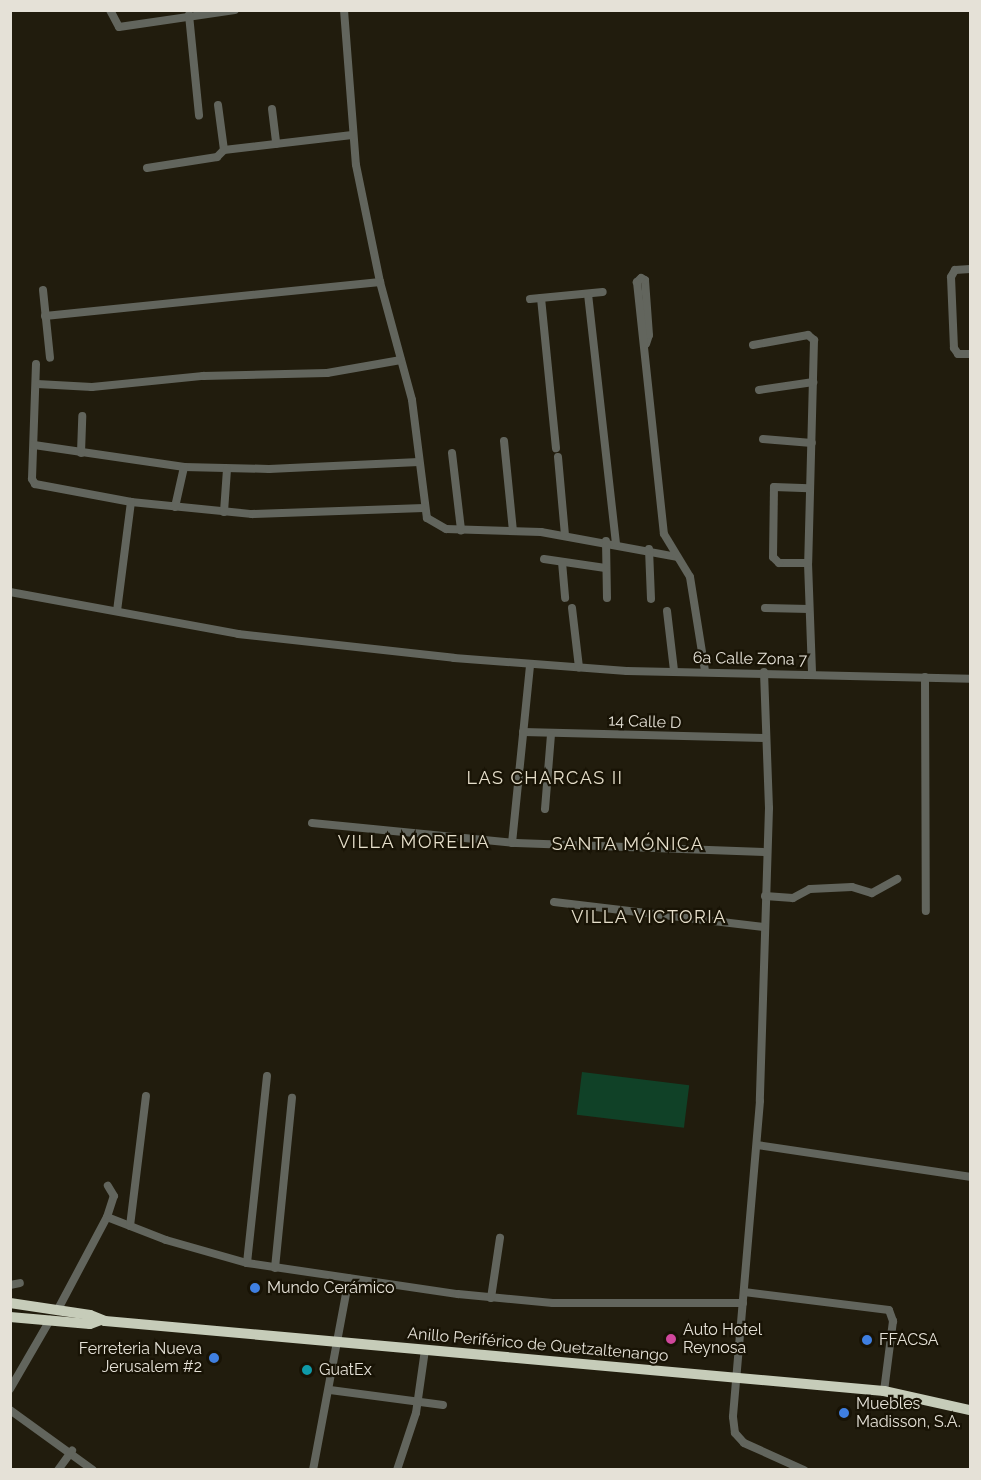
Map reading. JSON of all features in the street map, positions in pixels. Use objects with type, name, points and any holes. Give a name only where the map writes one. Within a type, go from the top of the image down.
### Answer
[{"type":"highway","name":"Anillo Periférico de Quetzaltenango","points":[[10,1303],[53,1316]]},
{"type":"highway","name":"Anillo Periférico de Quetzaltenango","points":[[10,1317],[90,1315],[101,1320],[884,1391],[970,1410]]},
{"type":"street","points":[[110,10],[119,27],[235,10]]},
{"type":"street","points":[[344,10],[352,135],[380,282],[415,415],[424,508],[435,525],[461,530],[565,535],[649,549],[677,557]]},
{"type":"street","points":[[189,15],[199,116]]},
{"type":"street","points":[[218,105],[224,150]]},
{"type":"street","points":[[272,109],[276,144]]},
{"type":"street","points":[[147,168],[217,157],[224,150],[352,135]]},
{"type":"street","points":[[970,269],[955,270],[951,277],[955,350],[970,354]]},
{"type":"street","points":[[646,344],[649,335],[646,291],[645,280],[641,278],[636,282],[646,344],[664,534],[690,577],[705,671]]},
{"type":"street","points":[[45,316],[380,282]]},
{"type":"street","points":[[43,290],[50,358]]},
{"type":"street","points":[[530,299],[603,292]]},
{"type":"street","points":[[588,294],[616,543]]},
{"type":"street","points":[[541,298],[556,448]]},
{"type":"street","points":[[753,345],[812,336],[812,443],[808,563],[812,673]]},
{"type":"street","points":[[37,384],[92,387],[203,376],[327,373],[401,360]]},
{"type":"street","points":[[36,364],[32,479],[35,484],[131,502],[224,512],[424,508]]},
{"type":"street","points":[[759,390],[813,382]]},
{"type":"street","points":[[81,453],[82,416]]},
{"type":"street","points":[[763,439],[812,443]]},
{"type":"street","points":[[504,441],[513,531]]},
{"type":"street","points":[[34,445],[184,467],[227,469],[419,462]]},
{"type":"street","points":[[452,453],[461,530]]},
{"type":"street","points":[[558,457],[565,535]]},
{"type":"street","points":[[176,507],[184,467]]},
{"type":"street","points":[[224,512],[227,469]]},
{"type":"street","points":[[808,563],[779,563],[772,558],[774,487],[809,488]]},
{"type":"street","points":[[117,611],[131,502]]},
{"type":"street","points":[[606,541],[607,598]]},
{"type":"street","points":[[649,549],[651,599]]},
{"type":"street","points":[[544,559],[605,568]]},
{"type":"street","points":[[562,562],[565,598]]},
{"type":"street","name":"6a Calle Zona 7","points":[[10,592],[247,635],[530,665],[970,679]]},
{"type":"street","points":[[572,608],[579,668]]},
{"type":"street","points":[[765,608],[809,609]]},
{"type":"street","points":[[667,611],[674,671]]},
{"type":"street","points":[[512,843],[530,665]]},
{"type":"street","points":[[764,672],[767,852],[757,1145],[733,1417],[737,1436],[749,1446],[804,1470]]},
{"type":"street","points":[[925,677],[926,911]]},
{"type":"street","name":"14 Calle D","points":[[523,732],[766,738]]},
{"type":"street","points":[[545,808],[551,734]]},
{"type":"street","points":[[312,823],[512,843],[767,852]]},
{"type":"street","points":[[765,896],[793,898],[810,889],[842,887],[872,893],[897,879]]},
{"type":"street","points":[[554,902],[764,927]]},
{"type":"street","points":[[247,1263],[267,1076]]},
{"type":"street","points":[[130,1226],[146,1096]]},
{"type":"street","points":[[275,1268],[292,1098]]},
{"type":"street","points":[[757,1145],[970,1177]]},
{"type":"street","points":[[10,1389],[107,1217],[114,1196],[108,1186]]},
{"type":"street","points":[[107,1217],[247,1263],[491,1298],[553,1304],[743,1304]]},
{"type":"street","points":[[491,1298],[500,1238]]},
{"type":"street","points":[[313,1470],[340,1342],[349,1278]]},
{"type":"street","points":[[10,1285],[20,1283]]},
{"type":"street","points":[[744,1292],[890,1310],[893,1321],[884,1391]]},
{"type":"street","points":[[397,1470],[418,1402],[425,1350]]},
{"type":"street","points":[[330,1390],[443,1405]]},
{"type":"street","points":[[10,1410],[72,1451],[93,1470]]},
{"type":"street","points":[[58,1470],[72,1451]]},
{"type":"green space","points":[[582,1072],[689,1085],[684,1128],[577,1115]]},
{"type":"place","name":"Mundo Cerámico","points":[[255,1288]]},
{"type":"place","name":"Auto Hotel Reynosa","points":[[671,1339]]},
{"type":"place","name":"FFACSA","points":[[867,1340]]},
{"type":"place","name":"Ferreteria Nueva Jerusalem #2","points":[[214,1358]]},
{"type":"place","name":"GuatEx","points":[[307,1370]]},
{"type":"place","name":"Muebles Madisson, S.A.","points":[[844,1413]]},
{"type":"district","name":"LAS CHARCAS II","points":[[545,778]]},
{"type":"district","name":"VILLA MORELIA","points":[[414,842]]},
{"type":"district","name":"SANTA MÓNICA","points":[[628,844]]},
{"type":"district","name":"VILLA VICTORIA","points":[[649,917]]}]
